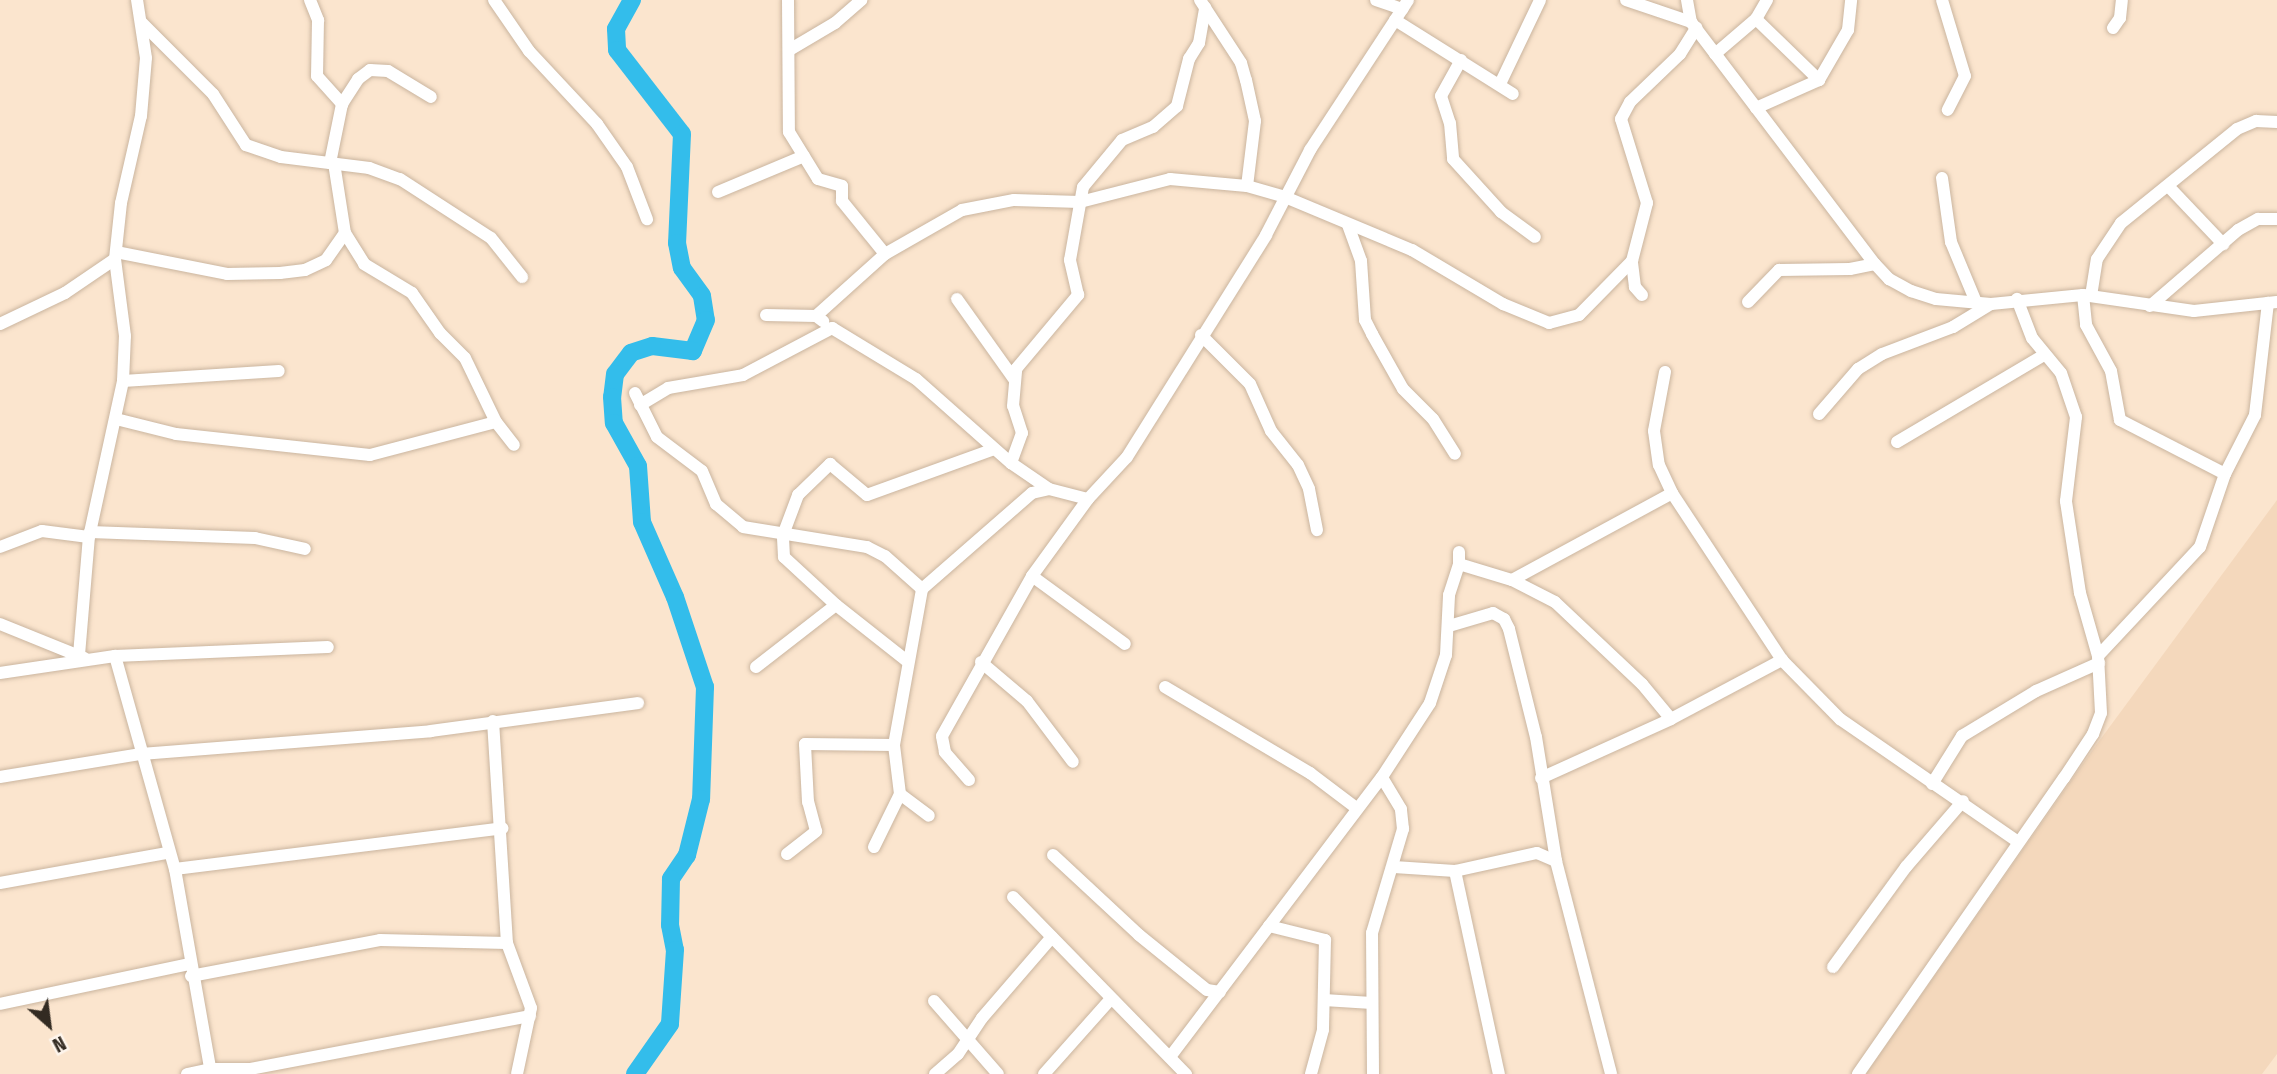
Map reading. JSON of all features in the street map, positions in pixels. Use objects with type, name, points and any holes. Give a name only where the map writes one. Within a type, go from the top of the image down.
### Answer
[{"type":"street","points":[[83,658],[89,535],[123,381],[125,336],[115,255],[121,203],[141,116],[146,58],[137,0]]},
{"type":"street","points":[[310,0],[318,20],[317,76],[342,104]]},
{"type":"street","points":[[494,0],[528,51],[597,124],[627,167],[647,219]]},
{"type":"street","points":[[788,0],[791,49],[787,127],[818,179],[841,185],[842,201],[885,254]]},
{"type":"street","points":[[791,49],[835,23],[861,0]]},
{"type":"street","points":[[1376,0],[1402,10],[1461,60],[1513,94]]},
{"type":"street","points":[[1500,84],[1540,0]]},
{"type":"street","points":[[1626,0],[1693,25]]},
{"type":"street","points":[[1687,0],[1693,25],[1875,264],[1889,279],[1911,291],[1936,299],[1991,304],[2017,299],[2087,296],[2194,311],[2273,303],[2255,415],[2225,474],[2200,547],[2098,660],[2036,691],[1962,736],[1931,784]]},
{"type":"street","points":[[1715,54],[1756,19],[1767,0]]},
{"type":"street","points":[[1756,108],[1819,80],[1848,30],[1851,0]]},
{"type":"street","points":[[1942,0],[1965,64],[1962,88],[1948,110]]},
{"type":"street","points":[[2113,29],[2120,18],[2122,0]]},
{"type":"street","points":[[1203,4],[1241,63],[1246,80],[1255,121],[1247,186]]},
{"type":"street","points":[[1011,463],[1022,433],[1013,406],[1014,379],[1021,360],[1078,295],[1070,260],[1080,202],[1090,174],[1122,140],[1153,127],[1177,106],[1189,59],[1199,43],[1203,4]]},
{"type":"street","points":[[969,780],[942,743],[981,662],[1032,576],[1088,499],[1127,457],[1402,10]]},
{"type":"street","points":[[1756,19],[1819,80]]},
{"type":"street","points":[[141,22],[213,94],[246,145],[281,157],[332,163],[400,179],[491,237],[522,276]]},
{"type":"street","points":[[1642,295],[1634,288],[1632,261],[1647,202],[1621,119],[1630,102],[1680,54],[1693,25]]},
{"type":"street","points":[[1461,60],[1441,96],[1450,123],[1453,159],[1501,212],[1535,237]]},
{"type":"street","points":[[430,97],[379,68],[358,79],[342,104],[332,163],[345,233],[364,264],[412,293],[440,333],[465,358],[496,422],[514,445]]},
{"type":"street","points":[[2225,474],[2120,420],[2111,371],[2086,325],[2087,296],[2097,259],[2106,241],[2121,223],[2169,187],[2237,129],[2256,121],[2277,122]]},
{"type":"street","points":[[718,192],[804,156]]},
{"type":"street","points":[[1942,178],[1951,242],[1976,302]]},
{"type":"street","points":[[816,316],[885,254],[962,210],[1014,200],[1080,202],[1170,179],[1247,186],[1285,197],[1412,250],[1503,304],[1549,323],[1578,315],[1632,261]]},
{"type":"street","points":[[2169,187],[2223,244]]},
{"type":"street","points":[[2150,306],[2250,222],[2277,219]]},
{"type":"street","points":[[1348,225],[1361,261],[1365,320],[1371,334],[1403,389],[1433,419],[1455,454]]},
{"type":"street","points":[[0,324],[65,293],[115,255],[214,273],[280,273],[304,270],[326,260],[345,233]]},
{"type":"street","points":[[1748,302],[1779,270],[1850,269],[1875,264]]},
{"type":"street","points":[[957,299],[1014,379]]},
{"type":"street","points":[[1858,1074],[1944,954],[2017,841],[2093,734],[2103,691],[2098,660],[2080,593],[2066,501],[2076,417],[2061,373],[2032,338],[2017,299]]},
{"type":"street","points":[[1819,414],[1858,369],[1953,327],[1991,304]]},
{"type":"street","points":[[766,315],[816,316],[831,328],[916,379],[994,449],[1049,489],[1088,499]]},
{"type":"street","points":[[831,328],[743,375],[668,388],[638,399],[664,444],[702,471],[724,513],[743,527],[877,550],[922,589]]},
{"type":"street","points":[[1201,335],[1250,384],[1271,431],[1298,465],[1309,489],[1317,530]]},
{"type":"street","points":[[1897,442],[2044,355]]},
{"type":"street","points":[[123,381],[279,371]]},
{"type":"street","points":[[1665,372],[1654,450],[1672,493],[1782,660],[1840,719],[1931,784],[1963,801],[2017,841]]},
{"type":"street","points":[[116,419],[176,434],[369,455],[496,422]]},
{"type":"street","points":[[906,661],[836,605],[784,557],[783,535],[798,495],[825,465],[836,465],[867,495],[994,449]]},
{"type":"street","points":[[874,847],[900,794],[894,745],[906,661],[922,589],[1011,508],[1049,489]]},
{"type":"street","points":[[1513,580],[1672,493]]},
{"type":"street","points":[[0,547],[42,531],[89,535],[255,538],[305,549]]},
{"type":"street","points":[[1170,1057],[1212,1004],[1214,991],[1269,926],[1355,807],[1382,777],[1430,703],[1449,626],[1450,589],[1459,558],[1513,580],[1555,602],[1642,684],[1671,719]]},
{"type":"street","points":[[1032,576],[1125,644]]},
{"type":"street","points":[[756,667],[836,605]]},
{"type":"street","points":[[1449,626],[1493,613],[1504,619],[1522,673],[1556,861],[1611,1074]]},
{"type":"street","points":[[0,624],[43,645],[83,658]]},
{"type":"street","points":[[0,673],[83,658],[328,647]]},
{"type":"street","points":[[115,656],[167,852],[175,869],[190,970],[210,1071]]},
{"type":"street","points":[[1541,778],[1671,719],[1782,660]]},
{"type":"street","points":[[981,662],[1027,701],[1073,762]]},
{"type":"street","points":[[1165,687],[1300,767],[1355,807]]},
{"type":"street","points":[[0,777],[141,754],[431,731],[638,703]]},
{"type":"street","points":[[493,721],[502,828],[507,943],[530,1016],[517,1074]]},
{"type":"street","points":[[788,854],[816,831],[808,802],[805,744],[894,745]]},
{"type":"street","points":[[1373,1074],[1373,927],[1394,867],[1403,829],[1401,809],[1382,777]]},
{"type":"street","points":[[900,794],[929,816]]},
{"type":"street","points":[[1833,967],[1906,867],[1963,801]]},
{"type":"street","points":[[175,869],[502,828]]},
{"type":"street","points":[[0,883],[167,852]]},
{"type":"street","points":[[1394,867],[1455,871],[1528,853],[1556,861]]},
{"type":"street","points":[[1053,855],[1214,991]]},
{"type":"street","points":[[1455,871],[1499,1074]]},
{"type":"street","points":[[1013,897],[1110,1000],[1186,1074]]},
{"type":"street","points":[[1269,926],[1325,940],[1323,1030],[1311,1074]]},
{"type":"street","points":[[935,1074],[958,1054],[965,1039],[1052,937]]},
{"type":"street","points":[[0,1004],[380,940],[507,943]]},
{"type":"street","points":[[1044,1074],[1110,1000]]},
{"type":"street","points":[[1325,1000],[1372,1003]]},
{"type":"street","points":[[934,1001],[998,1074]]},
{"type":"street","points":[[187,1074],[250,1069],[530,1016]]},
{"type":"shaded area","points":[[2277,500],[2277,1054],[2262,1074],[1866,1074],[2094,748]]},
{"type":"waterway","points":[[632,0],[616,29],[617,50],[682,134],[677,243],[682,268],[702,296],[706,320],[693,351],[652,346],[631,353],[615,374],[612,397],[614,423],[638,466],[642,522],[675,597],[705,687],[701,799],[687,855],[671,879],[670,925],[675,950],[670,1024],[635,1074]]}]
